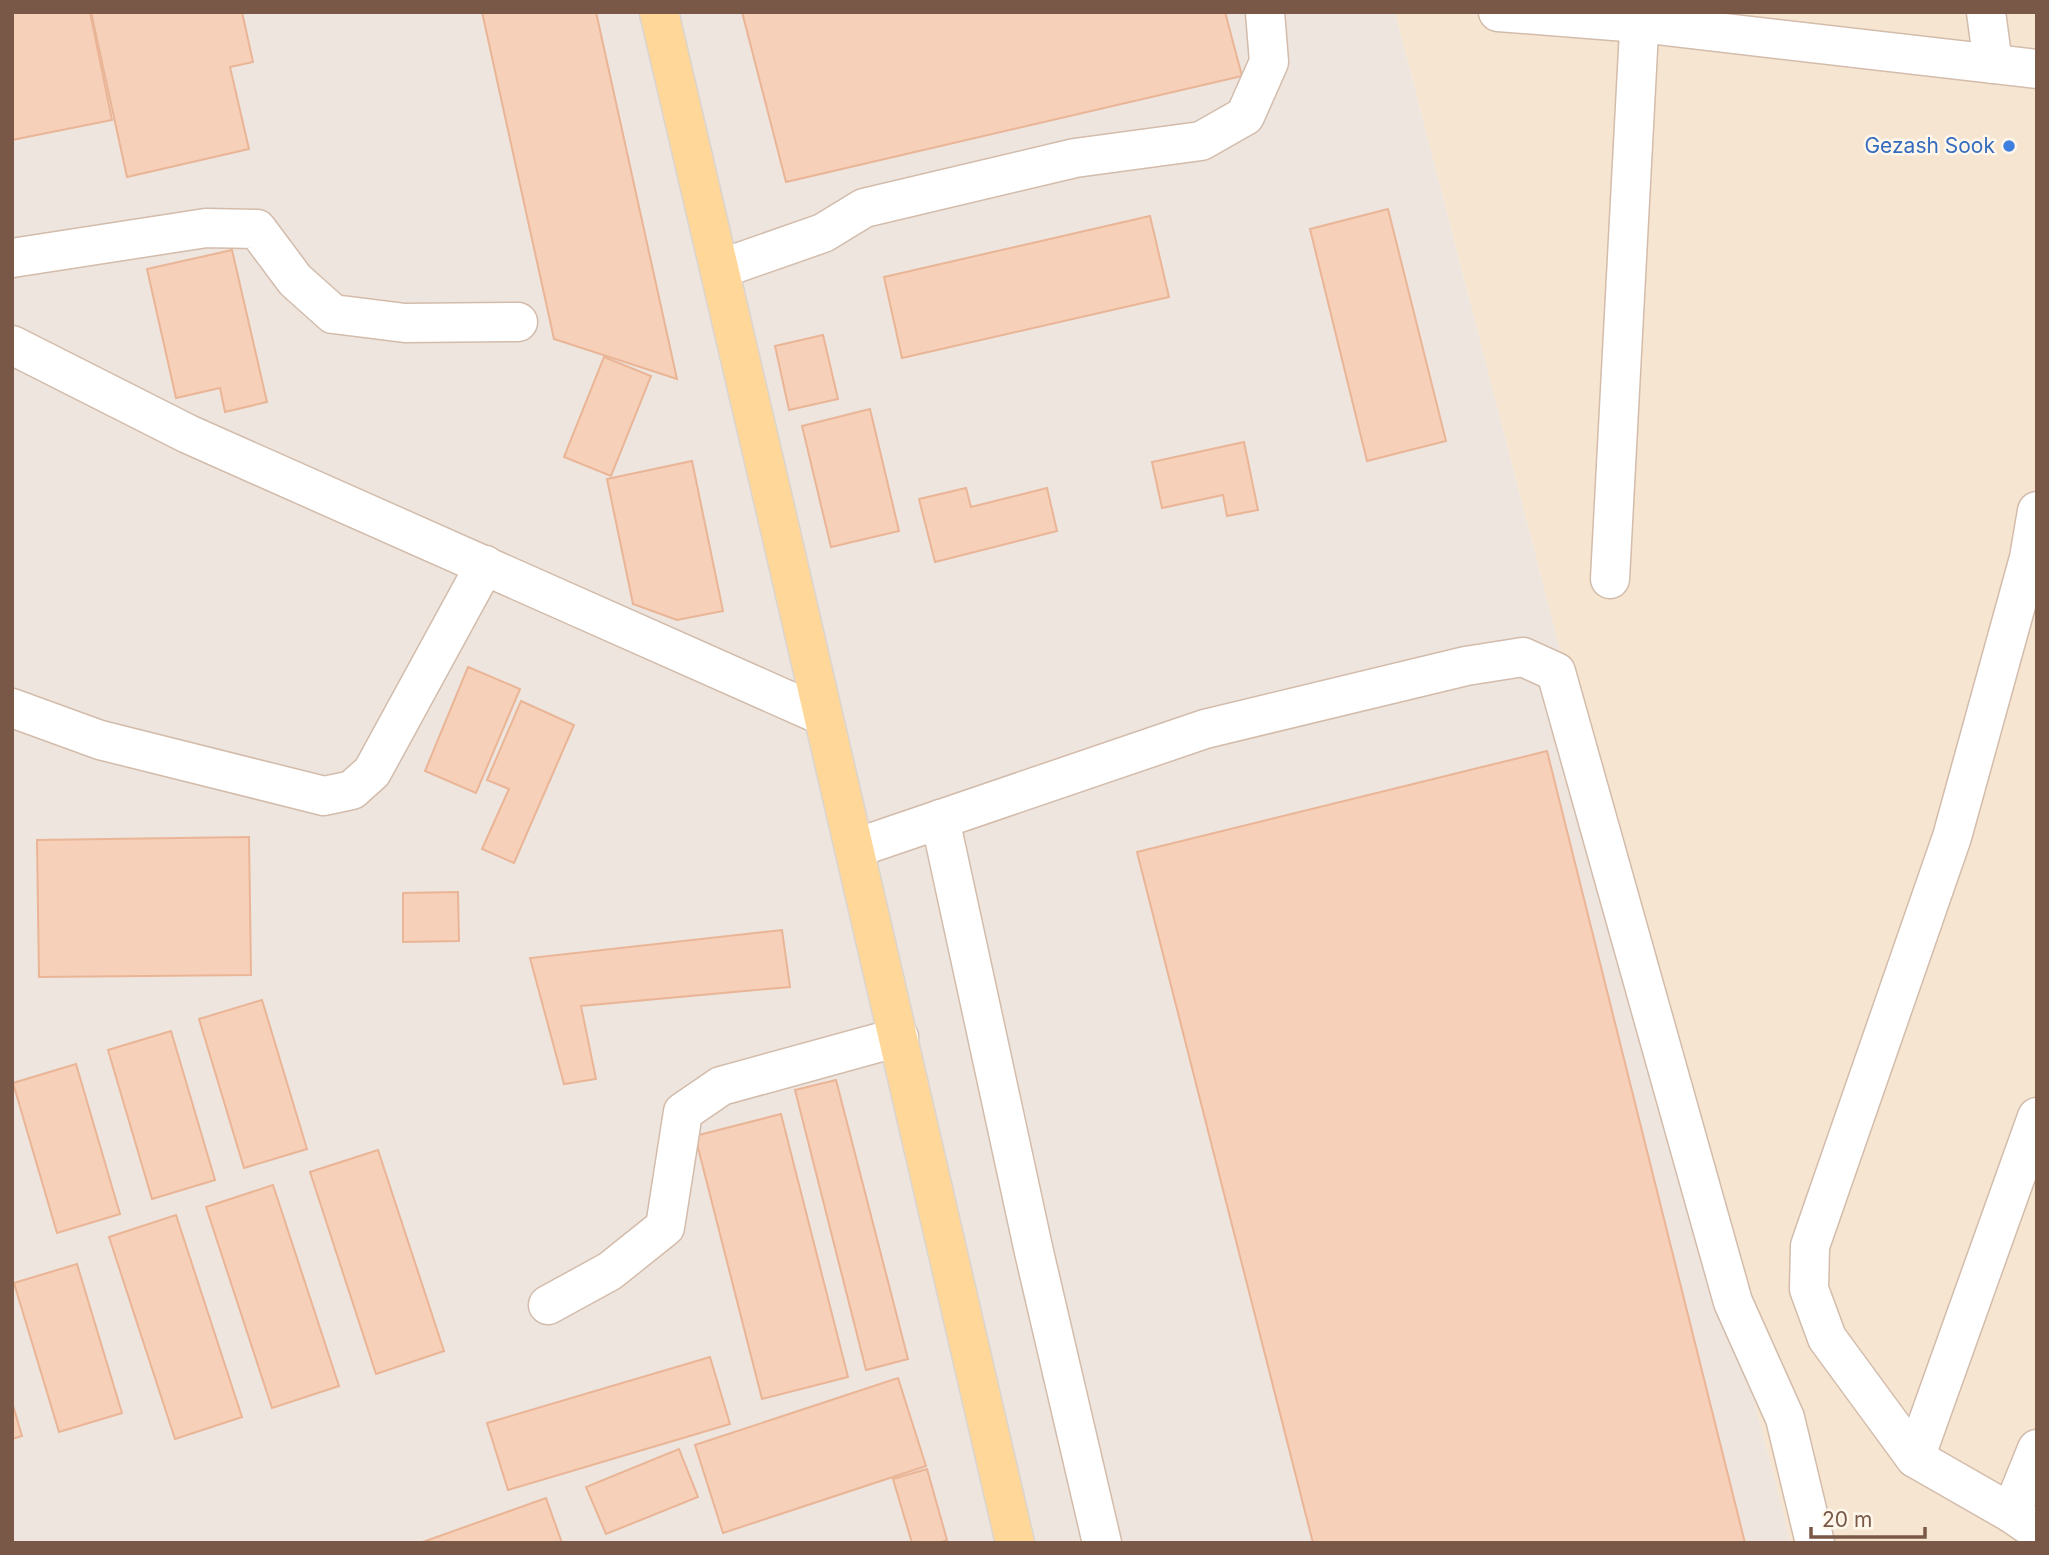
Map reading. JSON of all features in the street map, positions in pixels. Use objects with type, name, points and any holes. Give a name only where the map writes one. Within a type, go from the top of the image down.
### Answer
[{"type":"main road","points":[[659,12],[1016,1543]]},
{"type":"street","points":[[720,269],[823,233],[864,208],[1075,159],[1201,141],[1245,116],[1269,62],[1265,12]]},
{"type":"street","points":[[1499,12],[1639,18],[2037,69]]},
{"type":"street","points":[[1986,12],[1993,64]]},
{"type":"street","points":[[1611,579],[1639,18]]},
{"type":"street","points":[[12,258],[206,228],[257,229],[295,280],[333,314],[405,323],[518,322]]},
{"type":"street","points":[[12,345],[188,434],[822,716]]},
{"type":"street","points":[[2037,511],[2029,558],[1952,836],[1810,1246],[1809,1289],[1827,1338],[1915,1458],[2024,1522],[2037,1450]]},
{"type":"street","points":[[12,708],[100,740],[324,796],[352,790],[372,772],[485,565]]},
{"type":"street","points":[[856,848],[1205,729],[1466,666],[1523,657],[1556,672],[1733,1302],[1785,1418],[1815,1543]]},
{"type":"street","points":[[940,819],[1034,1252],[1102,1543]]},
{"type":"street","points":[[548,1306],[610,1271],[665,1227],[683,1112],[721,1086],[899,1037]]},
{"type":"street","points":[[1915,1458],[2037,1117]]},
{"type":"shaded area","points":[[12,12],[1395,12],[1791,1543],[12,1543]]},
{"type":"shaded area","points":[[1395,12],[2037,12],[2037,1543],[1791,1543]]},
{"type":"building","points":[[12,12],[90,12],[112,120],[12,140]]},
{"type":"building","points":[[91,12],[242,12],[253,62],[230,67],[249,149],[127,177]]},
{"type":"building","points":[[482,12],[596,12],[677,379],[554,339]]},
{"type":"building","points":[[742,12],[1225,12],[1242,76],[786,182]]},
{"type":"building","points":[[1388,209],[1446,441],[1367,461],[1310,229]]},
{"type":"building","points":[[1150,216],[1169,297],[902,358],[884,277]]},
{"type":"building","points":[[232,250],[267,402],[225,412],[220,388],[176,398],[147,269]]},
{"type":"building","points":[[823,335],[838,399],[789,410],[775,346]]},
{"type":"building","points":[[604,357],[651,376],[611,476],[564,457]]},
{"type":"building","points":[[870,409],[899,531],[831,547],[802,426]]},
{"type":"building","points":[[1244,442],[1258,510],[1227,516],[1223,495],[1162,508],[1152,462]]},
{"type":"building","points":[[692,461],[723,611],[677,620],[633,604],[607,479]]},
{"type":"building","points":[[966,488],[971,507],[1047,488],[1057,531],[935,562],[919,499]]},
{"type":"building","points":[[468,667],[520,689],[476,793],[425,771]]},
{"type":"building","points":[[521,701],[574,725],[514,863],[482,849],[509,789],[487,780]]},
{"type":"building","points":[[1547,751],[1745,1543],[1313,1543],[1137,852]]},
{"type":"building","points":[[249,837],[251,975],[39,977],[37,840]]},
{"type":"building","points":[[458,892],[459,941],[403,942],[403,893]]},
{"type":"building","points":[[782,930],[790,987],[581,1006],[596,1079],[564,1084],[530,958]]},
{"type":"building","points":[[262,1000],[307,1149],[244,1168],[199,1019]]},
{"type":"building","points":[[171,1031],[215,1180],[152,1199],[108,1050]]},
{"type":"building","points":[[76,1064],[120,1214],[57,1233],[13,1083]]},
{"type":"building","points":[[836,1080],[908,1359],[866,1370],[795,1090]]},
{"type":"building","points":[[781,1114],[848,1377],[762,1399],[695,1136]]},
{"type":"building","points":[[378,1150],[444,1351],[376,1374],[310,1172]]},
{"type":"building","points":[[273,1185],[339,1386],[272,1408],[206,1207]]},
{"type":"building","points":[[176,1215],[242,1417],[175,1439],[109,1237]]},
{"type":"building","points":[[77,1264],[122,1413],[59,1432],[14,1283]]},
{"type":"building","points":[[710,1357],[730,1424],[508,1490],[487,1423]]},
{"type":"building","points":[[898,1378],[926,1466],[723,1533],[695,1445]]},
{"type":"building","points":[[12,1402],[22,1436],[12,1439]]},
{"type":"building","points":[[679,1449],[698,1497],[606,1534],[586,1487]]},
{"type":"building","points":[[927,1469],[947,1540],[939,1543],[912,1543],[893,1479]]},
{"type":"building","points":[[546,1498],[562,1543],[420,1543]]},
{"type":"place","name":"Gezash Sook","points":[[2009,146]]}]
